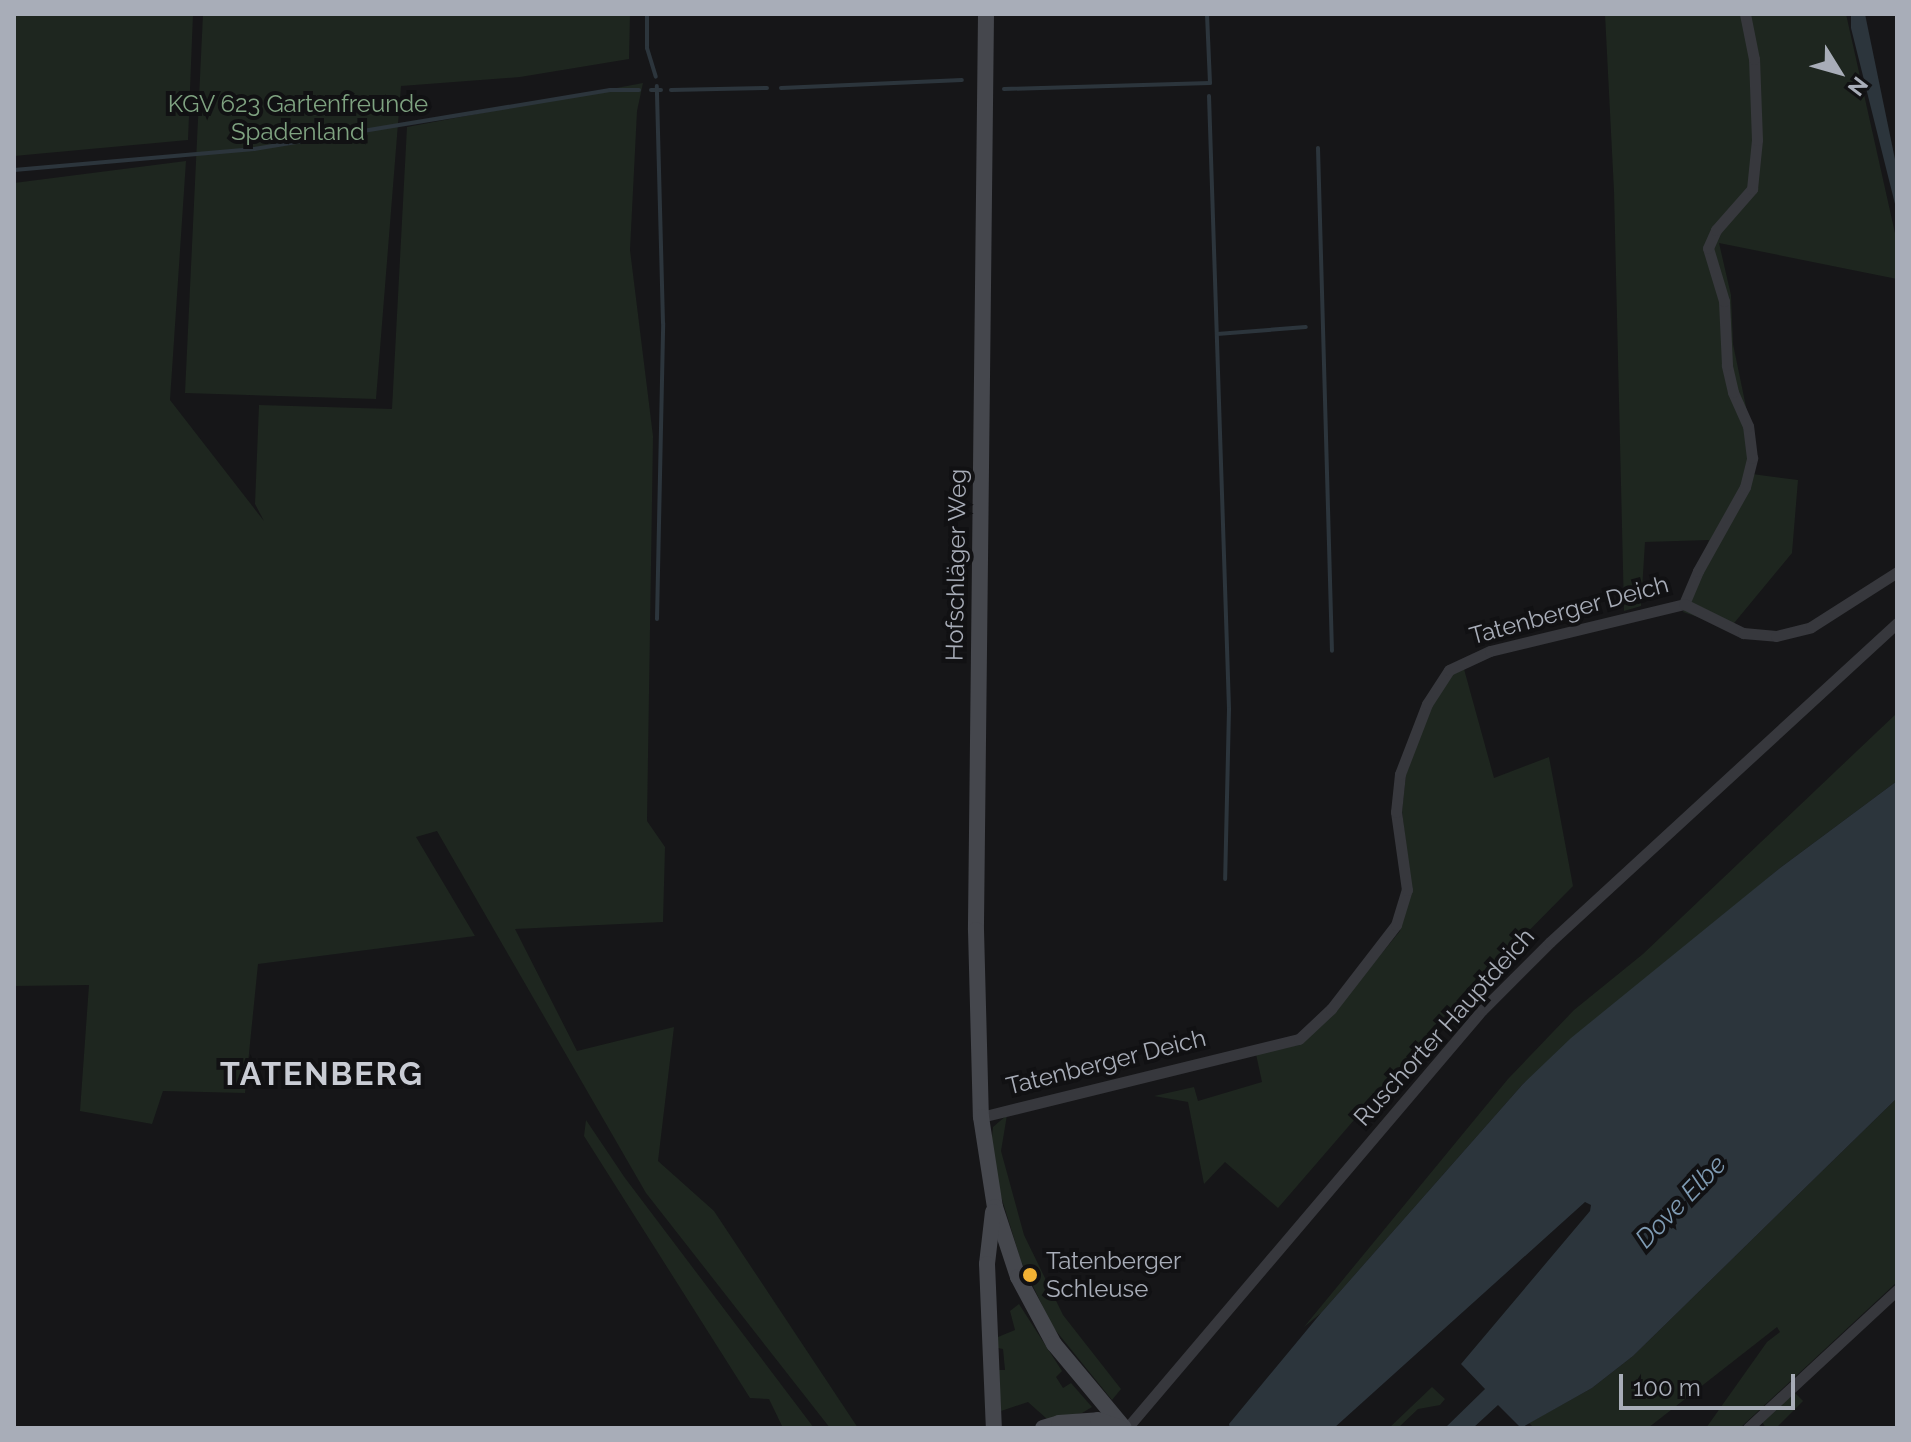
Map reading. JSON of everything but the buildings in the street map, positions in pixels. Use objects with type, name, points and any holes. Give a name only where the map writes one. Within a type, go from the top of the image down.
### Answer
[{"type":"street","name":"Hofschläger Weg","points":[[986,14],[976,930],[981,1117],[995,1207]]},
{"type":"street","points":[[1684,604],[1698,571],[1745,487],[1752,458],[1748,426],[1733,392],[1727,365],[1724,301],[1708,248],[1716,230],[1752,189],[1757,140],[1754,59],[1745,14]]},
{"type":"street","name":"Tatenberger Deich","points":[[981,1117],[1299,1039],[1331,1009],[1396,925],[1407,890],[1396,812],[1400,774],[1427,704],[1449,670],[1490,651],[1684,604],[1743,633],[1776,636],[1811,627],[1897,572]]},
{"type":"street","name":"Ruschorter Hauptdeich","points":[[1124,1428],[1482,1010],[1550,942],[1897,623]]},
{"type":"street","points":[[995,1207],[1005,1246],[1043,1326],[1068,1364],[1124,1428]]},
{"type":"street","points":[[994,1428],[987,1264],[995,1207]]},
{"type":"street","points":[[1748,1428],[1897,1290]]},
{"type":"street","points":[[1043,1428],[1079,1420],[1098,1420],[1124,1428]]},
{"type":"green space","points":[[14,14],[193,14],[188,140],[14,156]]},
{"type":"green space","name":"KGV 623 Gartenfreunde Spadenland","points":[[203,14],[630,14],[629,59],[520,77],[401,86],[376,399],[185,393]]},
{"type":"green space","points":[[1605,14],[1846,14],[1897,242],[1897,279],[1719,243],[1731,295],[1733,344],[1756,455],[1752,474],[1798,480],[1792,553],[1730,628],[1683,612],[1709,540],[1645,542],[1641,606],[1624,611],[1614,191]]},
{"type":"green space","points":[[643,83],[637,111],[630,250],[653,436],[647,821],[665,847],[663,922],[515,929],[577,1051],[674,1027],[658,1161],[714,1211],[858,1428],[830,1428],[646,1193],[437,831],[416,837],[475,936],[258,964],[245,1093],[163,1091],[152,1124],[80,1111],[89,985],[14,986],[14,183],[186,161],[170,400],[264,521],[255,504],[259,405],[392,409],[407,127]]},
{"type":"green space","points":[[1464,669],[1494,778],[1549,757],[1573,886],[1437,1024],[1278,1208],[1225,1162],[1204,1184],[1188,1102],[1154,1096],[1194,1087],[1198,1101],[1262,1082],[1256,1054],[1299,1043],[1332,1014],[1400,931],[1411,889],[1402,811],[1406,774],[1431,707],[1455,671]]},
{"type":"green space","points":[[1897,713],[1897,781],[1780,868],[1523,1084],[1321,1313],[1304,1327],[1508,1079],[1574,1010],[1643,954]]},
{"type":"green space","points":[[1897,1098],[1897,1282],[1740,1428],[1706,1428],[1767,1342],[1780,1332],[1777,1327],[1648,1428],[1534,1428],[1529,1423],[1592,1388],[1633,1356]]},
{"type":"green space","points":[[1007,1115],[1001,1151],[1024,1235],[1063,1315],[1121,1389],[1112,1400],[1052,1326],[1021,1261],[1000,1193],[991,1147],[993,1127]]},
{"type":"green space","points":[[586,1120],[625,1178],[814,1428],[783,1428],[769,1399],[750,1398],[584,1136]]},
{"type":"green space","points":[[1019,1304],[1062,1371],[1056,1377],[1063,1388],[1071,1383],[1092,1407],[1082,1413],[1047,1419],[1028,1402],[1001,1411],[998,1370],[1005,1370],[1003,1349],[998,1348],[998,1337],[1015,1330],[1010,1311]]},
{"type":"green space","points":[[1432,1387],[1445,1399],[1440,1405],[1418,1409],[1398,1428],[1389,1428]]},
{"type":"green space","points":[[1794,1392],[1803,1401],[1776,1428],[1766,1428],[1762,1422]]},
{"type":"water","points":[[1851,14],[1865,14],[1897,169],[1897,212],[1851,28]]},
{"type":"water","name":"Dove Elbe","points":[[1897,781],[1897,1098],[1633,1356],[1592,1388],[1521,1428],[1498,1405],[1473,1428],[1445,1428],[1485,1389],[1461,1364],[1590,1211],[1591,1205],[1585,1202],[1334,1428],[1230,1428],[1229,1424],[1321,1313],[1523,1084],[1571,1038],[1780,868]]},
{"type":"waterway","points":[[647,14],[647,48],[656,77]]},
{"type":"waterway","points":[[1004,89],[1210,83],[1207,14]]},
{"type":"waterway","points":[[781,88],[962,80]]},
{"type":"waterway","points":[[657,86],[663,323],[657,619]]},
{"type":"waterway","points":[[671,90],[767,88]]},
{"type":"waterway","points":[[14,170],[254,149],[610,90],[639,90]]},
{"type":"waterway","points":[[651,90],[661,90]]},
{"type":"waterway","points":[[1209,96],[1229,709],[1225,879]]},
{"type":"waterway","points":[[1318,148],[1332,651]]},
{"type":"waterway","points":[[1217,334],[1306,327]]},
{"type":"place","name":"Tatenberger Schleuse","points":[[1030,1275]]},
{"type":"district","name":"TATENBERG","points":[[322,1074]]}]
